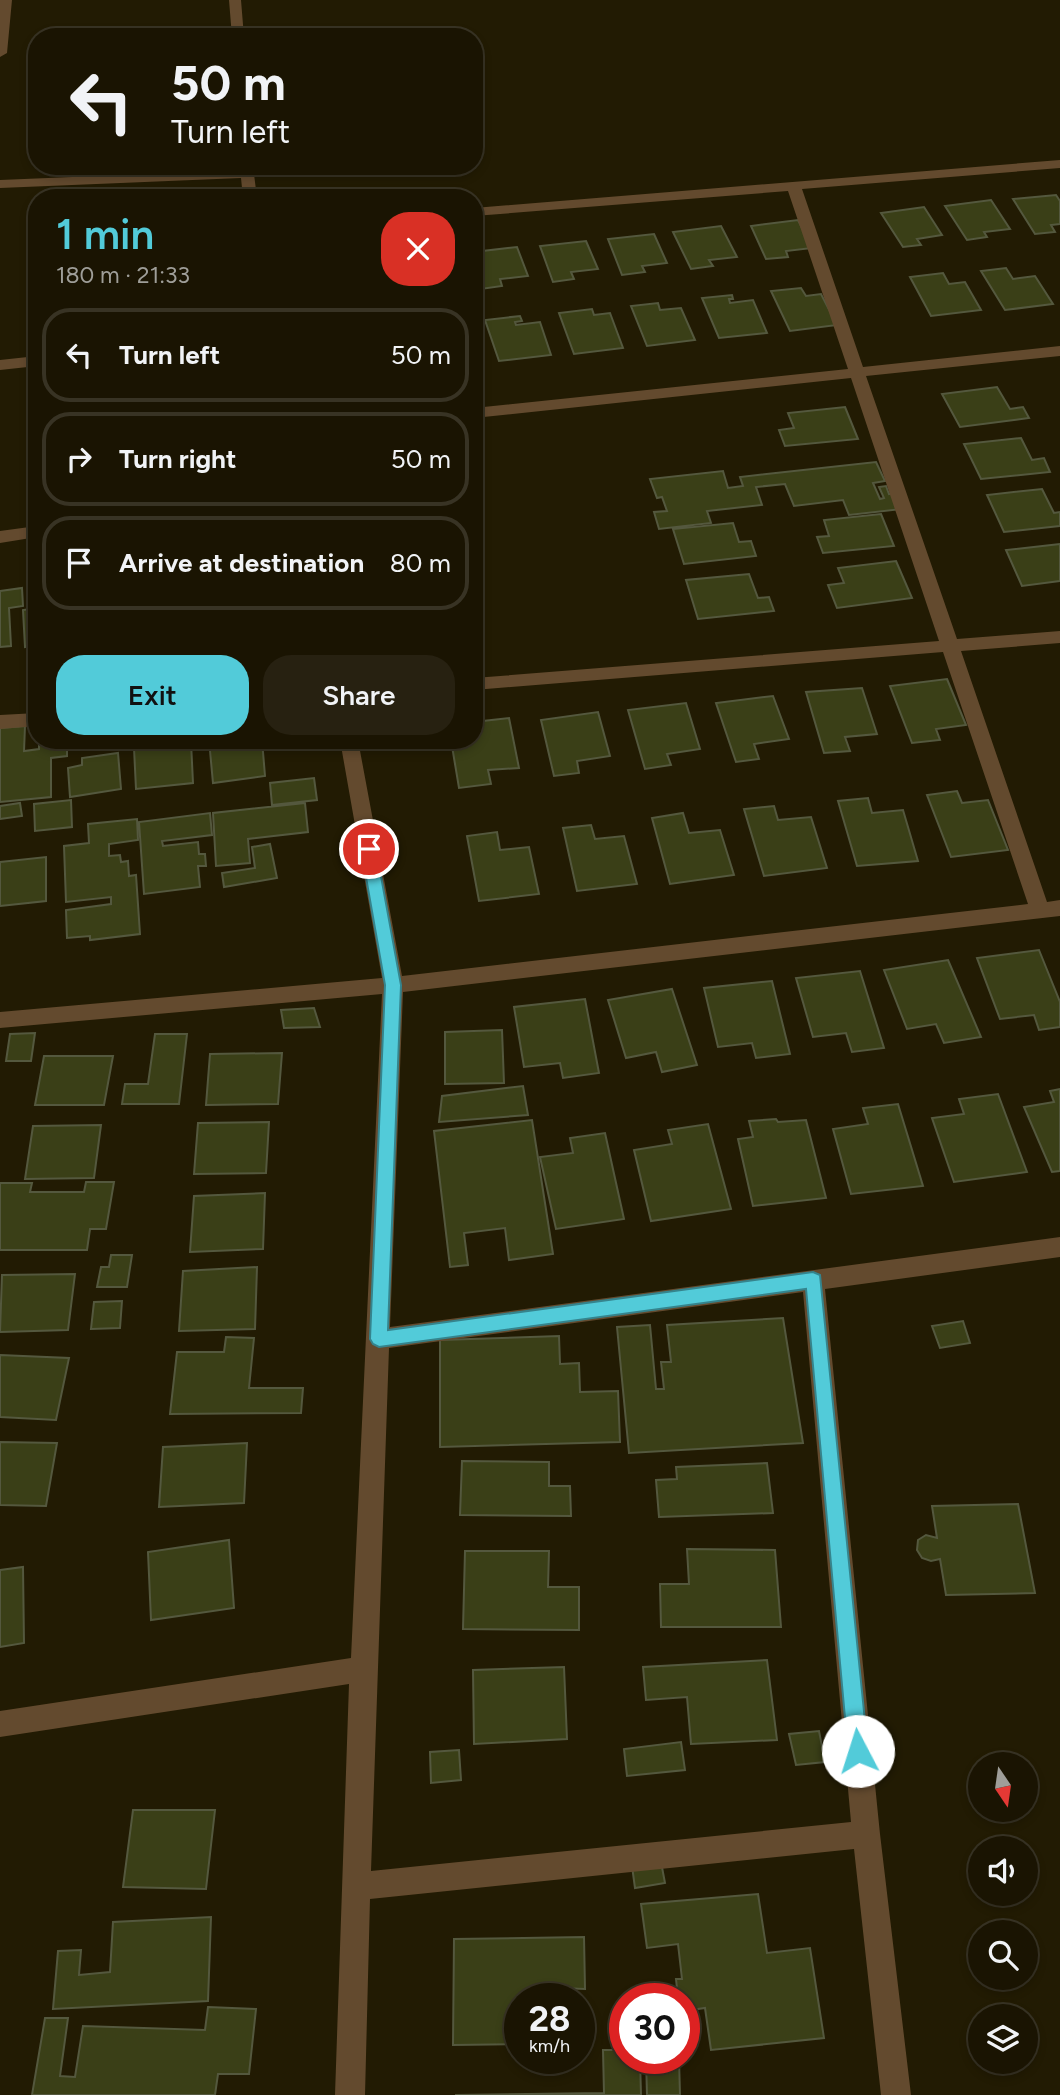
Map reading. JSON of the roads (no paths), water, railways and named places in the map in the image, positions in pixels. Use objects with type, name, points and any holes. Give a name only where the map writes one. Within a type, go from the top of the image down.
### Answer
[{"type":"street","points":[[0,52],[6,0]]},
{"type":"street","points":[[235,0],[237,28]]},
{"type":"street","points":[[483,211],[1060,164]]},
{"type":"street","points":[[0,184],[158,175]]},
{"type":"street","points":[[0,1020],[393,985],[1050,909],[950,646],[793,186]]},
{"type":"street","points":[[483,412],[1060,351]]},
{"type":"street","points":[[0,365],[28,361]]},
{"type":"street","points":[[0,537],[28,532]]},
{"type":"street","points":[[483,683],[1060,637]]},
{"type":"street","points":[[0,722],[28,720]]},
{"type":"street","points":[[350,2095],[363,1669],[393,985],[351,749]]},
{"type":"street","points":[[379,1339],[1060,1247]]},
{"type":"street","points":[[813,1280],[866,1834],[896,2095]]},
{"type":"street","points":[[0,1724],[363,1669]]},
{"type":"street","points":[[358,1886],[866,1834]]}]
